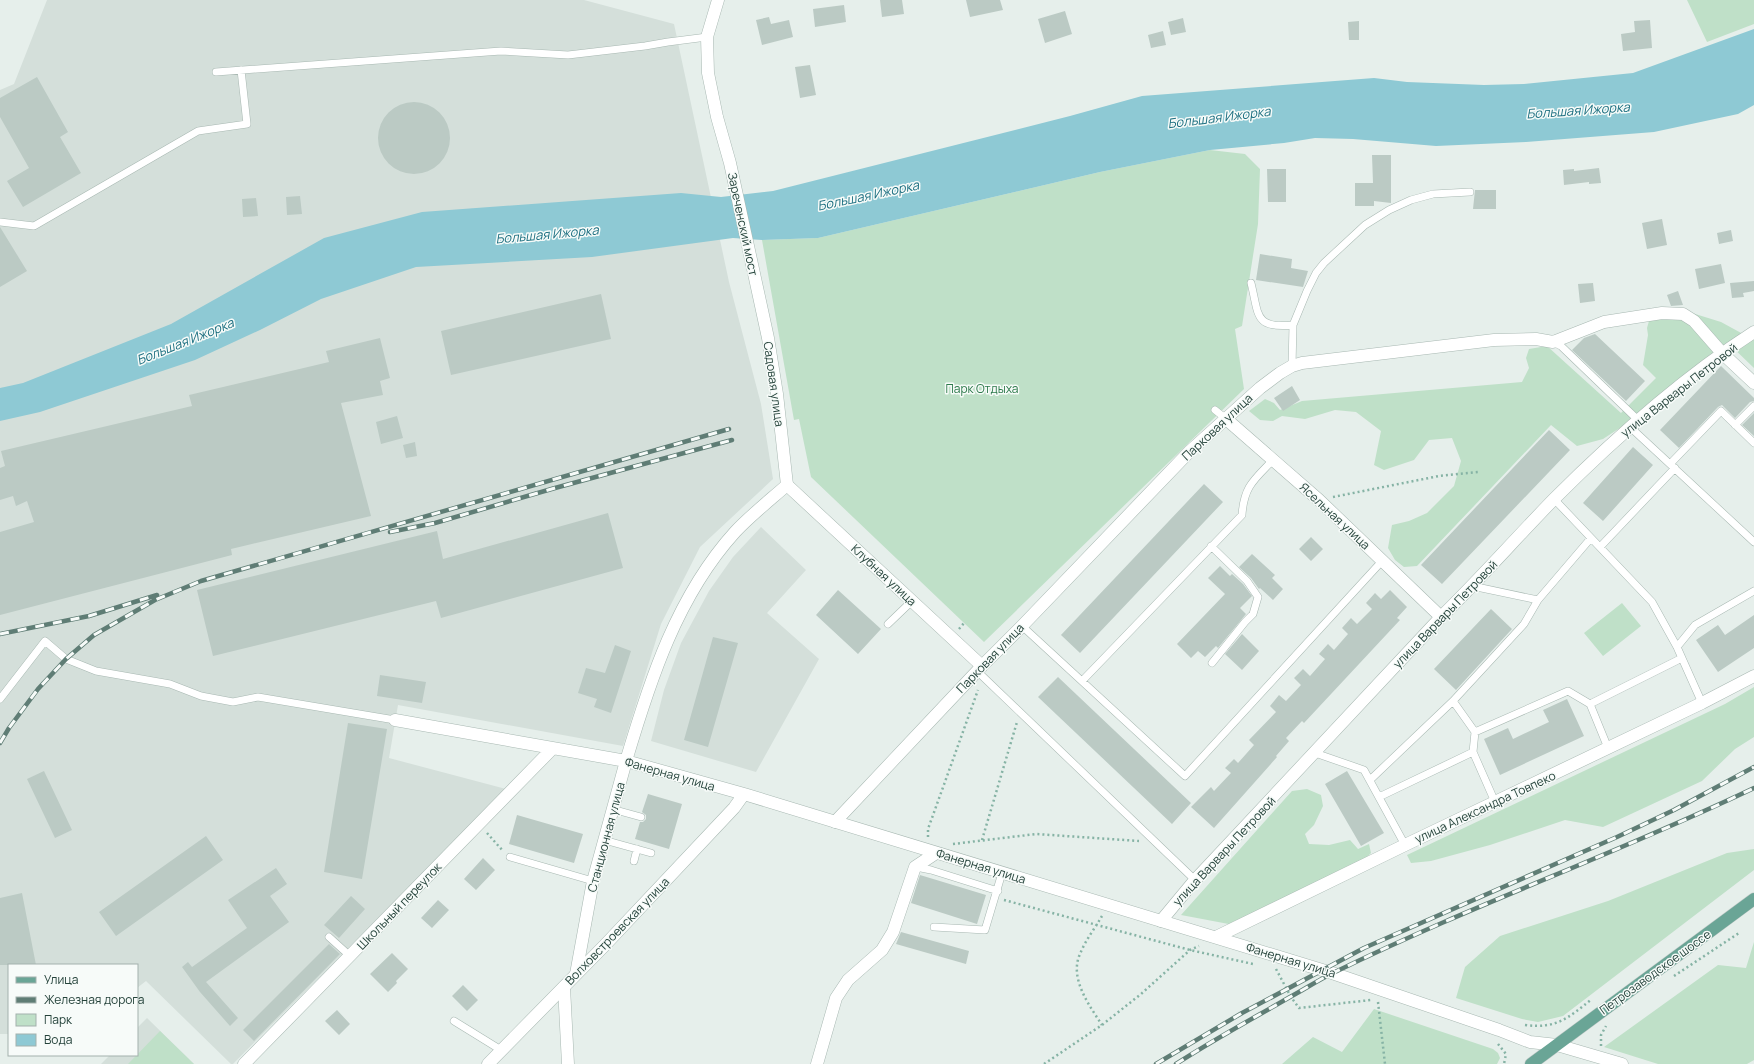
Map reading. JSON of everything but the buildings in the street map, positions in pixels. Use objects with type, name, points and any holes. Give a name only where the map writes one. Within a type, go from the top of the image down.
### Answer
[{"type":"main road","name":"Петрозаводское шоссе","points":[[1531,1064],[1754,899]]},
{"type":"street","points":[[707,37],[718,0]]},
{"type":"street","name":"Зареченский мост","points":[[707,37],[708,73],[717,117],[730,163],[756,285]]},
{"type":"street","name":"Садовая улица","points":[[756,285],[774,373],[787,485]]},
{"type":"street","name":"Парковая улица","points":[[835,822],[1190,451],[1260,388],[1292,366],[1310,362],[1494,340],[1536,339],[1553,342],[1604,322],[1662,313],[1683,314],[1694,321],[1722,353],[1754,383]]},
{"type":"street","name":"улица Варвары Петровой","points":[[1160,921],[1195,880],[1441,617],[1554,499],[1634,424],[1722,353],[1754,332]]},
{"type":"street","name":"Ясельная улица","points":[[1225,418],[1319,500],[1441,617]]},
{"type":"street","name":"Клубная улица","points":[[787,485],[912,601],[981,671]]},
{"type":"street","name":"Станционная улица","points":[[576,974],[593,881],[626,761],[657,665],[676,621],[698,581],[736,532],[787,485]]},
{"type":"street","name":"улица Александра Товпеко","points":[[1216,938],[1405,845],[1702,703],[1754,676]]},
{"type":"street","name":"Фанерная улица","points":[[395,720],[626,761],[744,794],[1332,973],[1530,1042],[1557,1045],[1622,1064]]},
{"type":"street","name":"Школьный переулок","points":[[245,1064],[553,748]]},
{"type":"street","name":"Волховстроевская улица","points":[[488,1064],[564,987],[728,814],[744,794]]},
{"type":"street","points":[[817,1064],[836,998],[848,980],[882,950],[893,932],[916,867],[932,852]]},
{"type":"street","points":[[564,987],[568,1064]]},
{"type":"lane","points":[[216,72],[501,50],[568,55],[707,37]]},
{"type":"lane","points":[[0,222],[34,226],[198,131],[247,124],[241,70]]},
{"type":"lane","points":[[1292,366],[1294,325],[1302,303],[1316,273],[1330,258],[1365,225],[1389,210],[1411,200],[1433,194],[1470,192]]},
{"type":"lane","points":[[1251,283],[1259,315],[1263,321],[1268,325],[1277,327],[1294,325]]},
{"type":"lane","points":[[1553,342],[1561,346],[1673,466],[1754,542]]},
{"type":"lane","points":[[1735,425],[1754,406]]},
{"type":"lane","points":[[1215,410],[1225,418]]},
{"type":"lane","points":[[1600,547],[1721,411],[1754,443]]},
{"type":"lane","points":[[1082,681],[1242,515],[1243,499],[1248,486],[1272,460]]},
{"type":"lane","points":[[1554,499],[1652,602],[1677,647],[1702,703]]},
{"type":"lane","points":[[1370,780],[1453,701],[1524,624],[1538,600],[1591,538]]},
{"type":"lane","points":[[1211,546],[1247,582],[1258,597],[1253,614],[1244,622],[1212,663]]},
{"type":"lane","points":[[1022,626],[1185,776],[1382,560]]},
{"type":"lane","points":[[1472,586],[1538,600]]},
{"type":"lane","points":[[1677,647],[1695,625],[1754,591]]},
{"type":"lane","points":[[888,624],[912,601]]},
{"type":"lane","points":[[0,699],[45,641],[66,659],[96,671],[170,684],[201,696],[233,702],[258,697],[395,720]]},
{"type":"lane","points":[[1590,704],[1682,658]]},
{"type":"lane","points":[[981,671],[1019,712],[1195,880]]},
{"type":"lane","points":[[1476,732],[1568,691],[1590,704],[1608,748]]},
{"type":"lane","points":[[1453,701],[1476,732],[1473,752],[1495,802]]},
{"type":"lane","points":[[1378,797],[1473,752]]},
{"type":"lane","points":[[1315,753],[1364,770],[1405,845]]},
{"type":"lane","points":[[612,809],[641,817]]},
{"type":"lane","points":[[604,840],[651,853]]},
{"type":"lane","points":[[634,861],[637,849]]},
{"type":"lane","points":[[931,870],[932,852]]},
{"type":"lane","points":[[510,857],[593,881]]},
{"type":"lane","points":[[916,867],[931,870],[997,894]]},
{"type":"lane","points":[[934,927],[985,930],[997,894],[1002,873]]},
{"type":"lane","points":[[329,937],[350,956]]},
{"type":"lane","points":[[454,1021],[501,1050]]},
{"type":"path","points":[[1319,500],[1439,476],[1478,472]]},
{"type":"path","points":[[932,852],[928,829],[981,671]]},
{"type":"path","points":[[982,840],[1019,712]]},
{"type":"path","points":[[479,824],[510,857]]},
{"type":"path","points":[[950,844],[1036,834],[1156,842]]},
{"type":"path","points":[[997,894],[1096,925],[1190,950],[1255,964]]},
{"type":"path","points":[[1102,1025],[1087,1002],[1077,976],[1079,955],[1108,905]]},
{"type":"path","points":[[1670,979],[1739,933]]},
{"type":"path","points":[[1044,1064],[1102,1025],[1141,994],[1190,950],[1216,938]]},
{"type":"path","points":[[1269,967],[1276,969],[1291,997],[1299,1008],[1378,999],[1384,1002]]},
{"type":"path","points":[[1378,999],[1386,1064]]},
{"type":"path","points":[[1521,1025],[1539,1027],[1565,1020],[1592,999]]},
{"type":"path","points":[[1600,1057],[1601,1035],[1603,1029],[1609,1022]]},
{"type":"path","points":[[1494,1041],[1502,1047],[1506,1054],[1504,1064]]},
{"type":"shaded area","points":[[47,0],[584,0],[674,24],[729,282],[761,404],[773,479],[700,547],[661,624],[623,746],[398,705],[389,758],[506,789],[233,1064],[231,1064],[146,981],[138,987],[138,964],[8,964],[8,1034],[0,1034],[0,90],[14,84]]},
{"type":"shaded area","points":[[761,527],[806,570],[767,613],[819,659],[756,772],[651,741],[664,690],[681,643],[709,591],[733,557]]},
{"type":"shaded area","points":[[147,1018],[194,1064],[101,1064],[109,1056],[138,1056],[138,1027]]},
{"type":"green space","points":[[1687,0],[1754,0],[1754,24],[1707,42]]},
{"type":"green space","name":"Парк Отдыха","points":[[1210,150],[1245,154],[1260,169],[1258,224],[1242,326],[1235,329],[1244,389],[984,642],[811,477],[799,419],[794,420],[762,240],[818,238],[1100,172]]},
{"type":"green space","points":[[1692,313],[1721,322],[1754,340],[1754,368],[1729,344],[1632,420],[1603,439],[1577,446],[1551,425],[1417,566],[1404,567],[1395,560],[1388,548],[1392,525],[1409,521],[1427,513],[1454,486],[1461,461],[1452,438],[1429,440],[1414,460],[1384,470],[1374,465],[1381,431],[1356,412],[1335,410],[1305,419],[1282,416],[1273,421],[1260,420],[1249,411],[1265,399],[1274,403],[1280,410],[1302,401],[1522,382],[1529,368],[1526,358],[1529,349],[1547,346],[1621,413],[1656,378],[1643,365],[1649,321]]},
{"type":"green space","points":[[1622,603],[1641,626],[1603,656],[1584,633]]},
{"type":"green space","points":[[1754,687],[1754,737],[1735,749],[1702,781],[1603,827],[1565,820],[1490,845],[1431,861],[1411,863],[1407,855],[1725,704]]},
{"type":"green space","points":[[1307,789],[1321,795],[1323,806],[1314,825],[1305,834],[1309,844],[1329,845],[1350,840],[1358,849],[1369,844],[1371,853],[1365,859],[1234,925],[1181,915],[1292,791]]},
{"type":"green space","points":[[1754,849],[1754,870],[1563,1016],[1538,1022],[1522,1019],[1456,998],[1465,967],[1500,936],[1608,901],[1727,853]]},
{"type":"green space","points":[[1754,942],[1754,1060],[1747,1064],[1658,1064],[1604,1047],[1718,965],[1746,968]]},
{"type":"green space","points":[[1374,1009],[1493,1049],[1498,1053],[1500,1058],[1497,1064],[1282,1064],[1313,1037],[1342,1052]]},
{"type":"green space","points":[[160,1031],[194,1064],[128,1064],[136,1056],[138,1056],[138,1054]]},
{"type":"water","name":"Большая Ижорка","points":[[1754,29],[1754,105],[1738,114],[1654,132],[1526,142],[1436,146],[1353,139],[1315,138],[1284,143],[1210,150],[1100,172],[818,238],[762,240],[733,238],[592,257],[416,267],[321,299],[260,330],[195,360],[40,412],[0,421],[0,388],[23,383],[171,324],[324,238],[422,212],[681,193],[721,197],[773,191],[1070,116],[1142,96],[1374,78],[1407,82],[1484,85],[1524,84],[1633,73]]},
{"type":"railway","points":[[0,743],[9,728],[38,689],[66,659],[94,635],[155,600],[201,581],[729,429]]},
{"type":"railway","points":[[390,532],[435,523],[555,488],[732,440]]},
{"type":"railway","points":[[0,634],[89,616],[157,595]]},
{"type":"railway","points":[[1156,1064],[1242,1013],[1364,948],[1617,837],[1674,810],[1754,767]]},
{"type":"railway","points":[[1176,1064],[1204,1046],[1335,972],[1439,924],[1650,835],[1754,788]]}]
